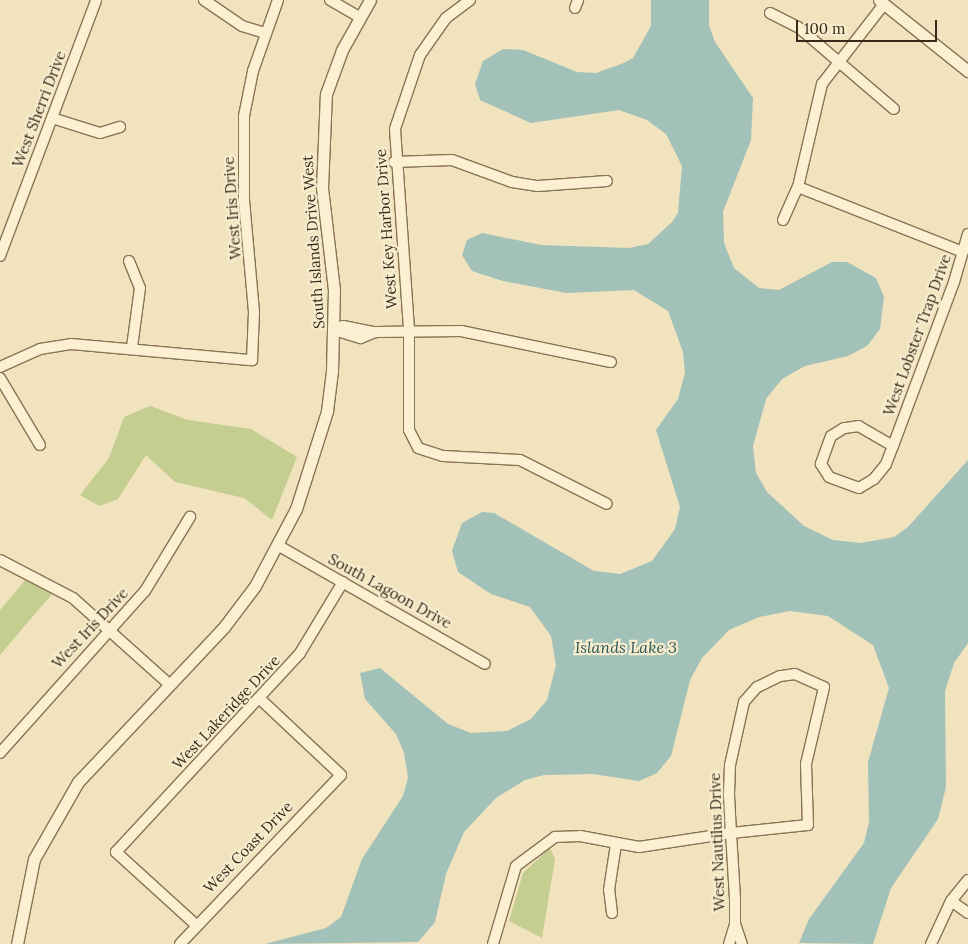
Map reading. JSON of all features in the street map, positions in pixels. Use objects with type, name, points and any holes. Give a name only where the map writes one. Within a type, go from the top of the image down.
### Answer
[{"type":"street","name":"West Sherri Drive","points":[[0,256],[96,0]]},
{"type":"street","points":[[204,0],[242,26],[264,33]]},
{"type":"street","name":"West Iris Drive","points":[[132,347],[252,360],[254,312],[244,200],[244,125],[264,33],[278,0]]},
{"type":"street","points":[[330,0],[358,16]]},
{"type":"street","name":"South Islands Drive West","points":[[17,944],[34,860],[54,820],[78,782],[224,627],[279,546],[296,510],[327,412],[334,330],[322,137],[326,94],[358,16],[370,0]]},
{"type":"street","name":"West Key Harbor Drive","points":[[470,0],[446,18],[420,55],[395,129],[394,162],[409,331],[407,407],[409,430],[418,448],[443,456],[520,460],[607,504]]},
{"type":"street","points":[[783,220],[798,187],[814,106],[840,60],[881,2],[968,70]]},
{"type":"street","points":[[770,13],[798,27],[840,60],[894,109]]},
{"type":"street","points":[[52,118],[100,133],[120,127]]},
{"type":"street","points":[[394,162],[452,160],[512,182],[538,186],[607,181]]},
{"type":"street","points":[[798,187],[963,252]]},
{"type":"street","name":"West Lobster Trap Drive","points":[[893,446],[859,426],[844,428],[831,436],[822,464],[829,477],[859,488],[874,479],[893,446],[968,234]]},
{"type":"street","points":[[0,367],[40,350],[71,344],[132,347],[140,288],[129,261]]},
{"type":"street","points":[[334,330],[361,338],[375,332],[409,331],[490,336],[611,362]]},
{"type":"street","points":[[0,378],[40,444]]},
{"type":"street","name":"West Iris Drive","points":[[0,753],[108,629],[145,591],[190,517]]},
{"type":"street","name":"South Lagoon Drive","points":[[279,546],[486,664]]},
{"type":"street","points":[[0,560],[73,598],[170,685]]},
{"type":"street","name":"West Lakeridge Drive","points":[[195,924],[116,852],[260,699],[321,625],[343,582]]},
{"type":"street","name":"West Nautilus Drive","points":[[730,944],[735,924],[731,833],[730,765],[744,702],[757,687],[780,676],[795,674],[824,686],[806,764],[808,825],[731,833]]},
{"type":"street","name":"West Coast Drive","points":[[180,944],[195,924],[341,775],[260,699]]},
{"type":"street","points":[[493,944],[508,885],[516,866],[531,852],[554,837],[580,836],[640,847],[731,833]]},
{"type":"street","points":[[612,913],[609,890],[616,844]]},
{"type":"street","points":[[931,944],[951,901],[968,880]]},
{"type":"street","points":[[951,901],[968,913]]},
{"type":"street","name":"West Nautilus Drive","points":[[735,924],[742,944]]},
{"type":"green space","points":[[150,406],[188,420],[251,429],[297,457],[272,520],[244,498],[175,482],[146,455],[118,499],[99,506],[80,495],[109,458],[124,417]]},
{"type":"green space","points":[[26,579],[52,594],[0,655],[0,610]]},
{"type":"green space","points":[[550,848],[555,859],[542,938],[509,921],[523,873]]},
{"type":"water","name":"Islands Lake 3","points":[[651,0],[709,0],[709,25],[715,42],[753,98],[751,140],[723,212],[724,243],[734,268],[759,288],[779,290],[832,262],[847,262],[876,278],[884,297],[880,329],[867,346],[848,356],[805,366],[782,379],[766,399],[753,446],[756,473],[767,492],[804,526],[833,540],[861,543],[894,537],[908,527],[968,460],[968,643],[954,663],[945,691],[946,787],[938,819],[891,888],[873,944],[799,943],[809,919],[864,843],[869,822],[868,762],[889,688],[873,645],[828,616],[790,611],[759,617],[729,630],[702,658],[690,680],[671,756],[657,773],[639,781],[593,774],[544,775],[525,780],[496,798],[464,832],[446,874],[435,922],[418,942],[265,944],[326,928],[341,917],[362,859],[403,796],[408,778],[404,753],[396,734],[365,699],[360,673],[380,668],[448,724],[471,733],[507,731],[531,719],[547,700],[556,665],[551,636],[530,607],[491,594],[458,572],[452,551],[462,523],[482,512],[494,513],[594,571],[620,574],[652,561],[675,529],[680,507],[656,430],[678,399],[685,373],[683,352],[668,311],[634,290],[567,293],[503,281],[472,271],[462,255],[467,240],[482,233],[541,245],[629,248],[648,244],[672,222],[678,213],[682,166],[666,134],[647,120],[619,110],[531,123],[480,100],[475,84],[483,61],[503,49],[523,50],[577,72],[596,73],[624,63],[633,58],[651,26]]}]
